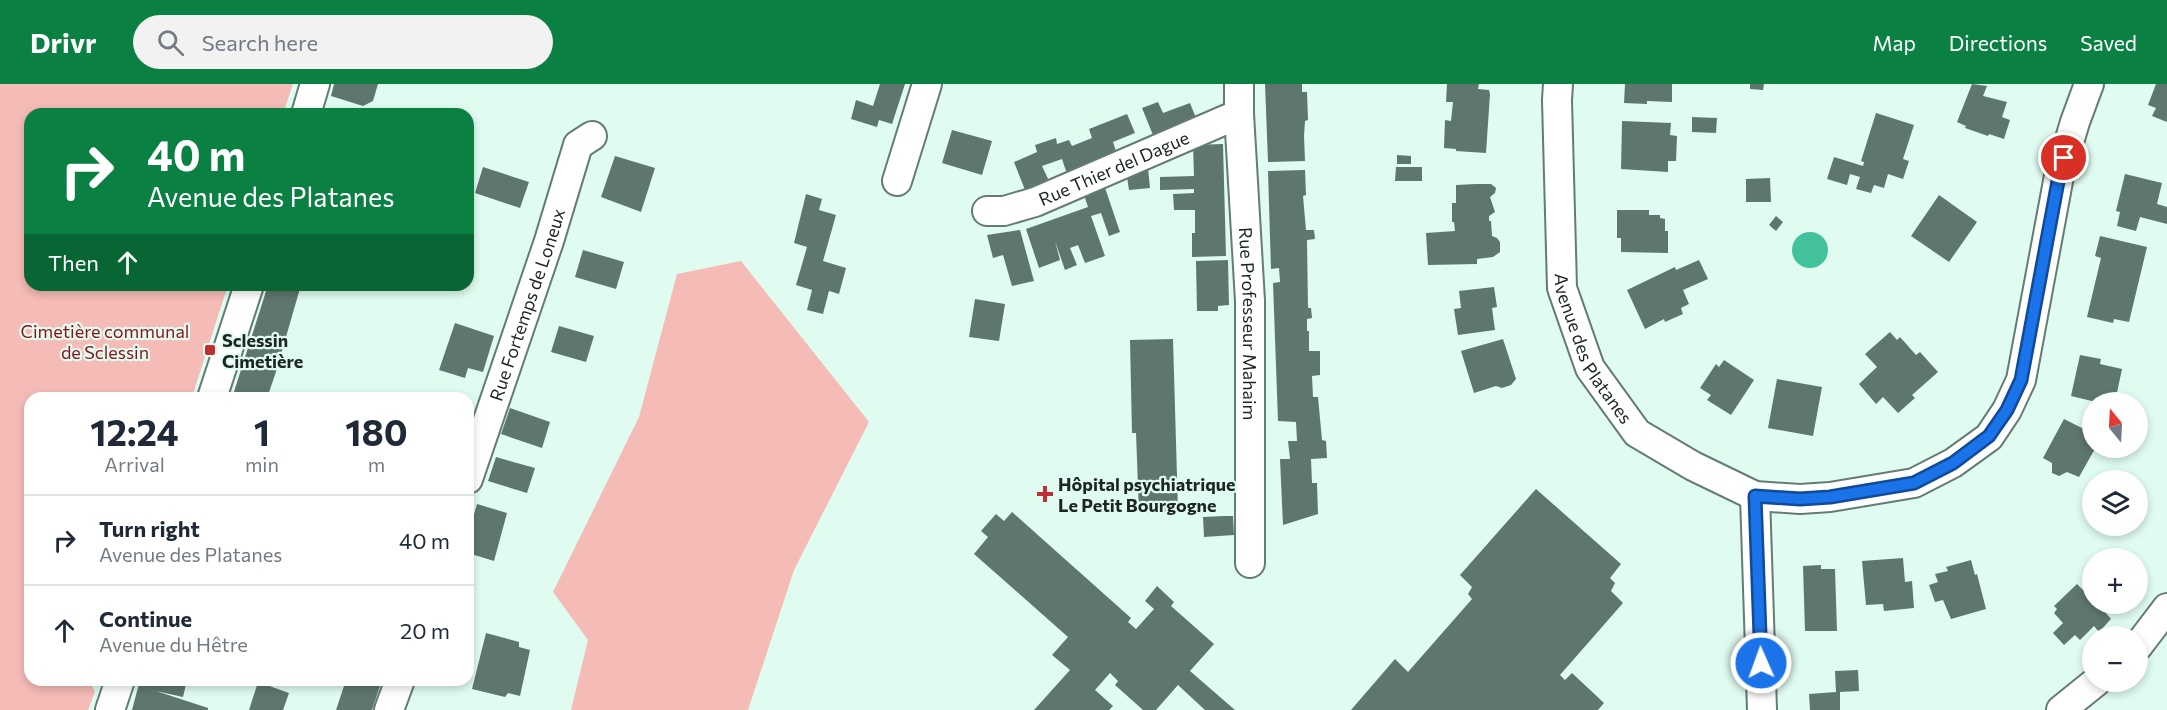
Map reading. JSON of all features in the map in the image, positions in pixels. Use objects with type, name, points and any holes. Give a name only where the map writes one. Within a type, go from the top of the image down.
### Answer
[{"type":"street","points":[[308,108],[315,84]]},
{"type":"street","points":[[897,181],[927,84]]},
{"type":"street","name":"Rue Professeur Mahaim","points":[[1239,84],[1250,301],[1250,563]]},
{"type":"street","name":"Avenue des Platanes","points":[[1558,84],[1562,288],[1590,368],[1637,433],[1693,466],[1755,496],[1800,499],[1830,497],[1914,483],[1953,463],[1989,436],[2007,410],[2021,380],[2059,176],[2074,122],[2089,84]]},
{"type":"street","name":"Rue Thier del Dague","points":[[987,211],[1004,211],[1035,202],[1239,114]]},
{"type":"street","name":"Rue Fortemps de Loneux","points":[[474,461],[549,241],[578,145],[592,136]]},
{"type":"street","points":[[214,392],[247,291]]},
{"type":"street","points":[[1755,496],[1762,710]]},
{"type":"street","points":[[2148,633],[2167,608]]},
{"type":"street","points":[[110,710],[118,686]]},
{"type":"street","points":[[389,710],[398,686]]},
{"type":"street","points":[[2061,710],[2083,692]]},
{"type":"green space","name":"Cimetière communal de Sclessin","points":[[0,84],[293,84],[285,108],[24,108],[24,291],[226,291],[194,392],[24,392],[24,686],[92,686],[95,692],[88,710],[0,710]]},
{"type":"green space","points":[[741,261],[869,422],[794,570],[748,710],[571,710],[588,640],[553,592],[639,417],[677,274]]},
{"type":"shaded area","points":[[1810,232],[1823,237],[1828,250],[1823,263],[1810,268],[1797,263],[1792,250],[1797,237]]},
{"type":"building","points":[[334,84],[378,84],[373,101],[363,106],[331,96]]},
{"type":"building","points":[[880,84],[905,84],[892,124],[879,120],[877,127],[851,119],[856,100],[873,106]]},
{"type":"building","points":[[1265,84],[1302,84],[1302,92],[1307,92],[1308,120],[1305,121],[1305,161],[1268,162]]},
{"type":"building","points":[[1447,84],[1479,84],[1478,89],[1489,90],[1486,153],[1444,148],[1445,120],[1451,121],[1453,102],[1446,102]]},
{"type":"building","points":[[1625,84],[1672,84],[1672,102],[1624,103]]},
{"type":"building","points":[[1750,84],[1764,84],[1763,90],[1750,89]]},
{"type":"building","points":[[1972,84],[1987,86],[1983,96],[2007,102],[2002,117],[2010,120],[2004,139],[1965,128],[1966,126],[1957,122]]},
{"type":"building","points":[[2156,84],[2167,84],[2167,122],[2152,116],[2156,108],[2148,105]]},
{"type":"building","points":[[1158,102],[1163,113],[1190,103],[1196,118],[1155,140],[1142,108]]},
{"type":"building","points":[[1876,113],[1914,125],[1903,159],[1909,161],[1903,179],[1888,174],[1884,188],[1874,185],[1871,193],[1856,189],[1860,177],[1850,174],[1847,185],[1827,179],[1834,157],[1863,166],[1864,162],[1861,161]]},
{"type":"building","points":[[1127,114],[1135,133],[1113,142],[1117,154],[1067,174],[1062,159],[1042,166],[1049,181],[1025,190],[1014,162],[1037,152],[1035,145],[1056,138],[1057,144],[1069,140],[1072,146],[1092,138],[1089,129]]},
{"type":"building","points":[[1692,117],[1717,118],[1716,133],[1692,132]]},
{"type":"building","points":[[1622,121],[1671,123],[1670,135],[1677,136],[1676,161],[1668,161],[1668,172],[1621,169]]},
{"type":"building","points":[[952,130],[992,141],[982,175],[942,163]]},
{"type":"building","points":[[1223,144],[1226,256],[1192,257],[1195,210],[1174,210],[1173,194],[1194,193],[1194,189],[1160,190],[1160,177],[1194,176],[1193,145]]},
{"type":"building","points":[[1397,155],[1411,156],[1411,164],[1397,164]]},
{"type":"building","points":[[615,156],[655,168],[641,212],[601,197]]},
{"type":"building","points":[[483,167],[529,182],[520,208],[475,193]]},
{"type":"building","points":[[1396,167],[1422,167],[1422,181],[1395,181]]},
{"type":"building","points":[[1148,168],[1150,188],[1129,190],[1126,170]]},
{"type":"building","points":[[1305,170],[1306,195],[1303,196],[1306,230],[1314,230],[1315,239],[1307,240],[1308,308],[1311,308],[1312,318],[1307,319],[1307,331],[1309,331],[1309,351],[1320,351],[1320,375],[1312,376],[1313,397],[1318,397],[1322,440],[1326,441],[1327,458],[1311,459],[1312,483],[1317,483],[1318,514],[1283,525],[1280,459],[1290,459],[1288,441],[1297,441],[1296,422],[1278,421],[1273,283],[1280,282],[1279,268],[1271,269],[1268,171]]},
{"type":"building","points":[[2125,174],[2162,183],[2157,204],[2167,207],[2167,224],[2140,217],[2136,231],[2117,226],[2120,212],[2116,211]]},
{"type":"building","points":[[1770,178],[1771,202],[1746,202],[1746,179]]},
{"type":"building","points":[[1103,182],[1120,232],[1109,236],[1101,213],[1091,216],[1105,256],[1085,263],[1078,245],[1070,248],[1077,265],[1065,270],[1055,241],[1060,260],[1039,268],[1026,229],[1088,207],[1082,189]]},
{"type":"building","points":[[1491,184],[1496,188],[1495,193],[1490,197],[1495,212],[1489,216],[1489,221],[1491,221],[1492,236],[1500,242],[1500,252],[1493,257],[1477,259],[1477,264],[1428,265],[1426,233],[1455,231],[1454,222],[1452,222],[1452,203],[1456,203],[1456,185]]},
{"type":"building","points":[[806,194],[822,199],[819,210],[836,215],[823,261],[846,268],[839,294],[829,291],[823,314],[807,310],[812,290],[796,285],[807,247],[794,243]]},
{"type":"building","points":[[1939,195],[1977,222],[1949,262],[1911,236]]},
{"type":"building","points":[[1617,210],[1649,210],[1649,215],[1660,215],[1660,218],[1665,219],[1665,231],[1668,231],[1668,253],[1621,252],[1621,238],[1617,238]]},
{"type":"building","points":[[1776,216],[1783,222],[1776,231],[1769,225]]},
{"type":"building","points":[[1020,230],[1034,281],[1012,286],[1003,255],[993,258],[987,235]]},
{"type":"building","points":[[2100,236],[2147,247],[2129,322],[2114,319],[2113,323],[2087,317],[2101,258],[2095,256]]},
{"type":"building","points":[[583,250],[624,262],[616,289],[575,277]]},
{"type":"building","points":[[1228,260],[1229,305],[1218,306],[1218,311],[1197,311],[1196,261]]},
{"type":"building","points":[[1699,260],[1708,279],[1683,290],[1689,304],[1681,308],[1683,314],[1665,322],[1664,319],[1645,329],[1627,290],[1675,267],[1676,270]]},
{"type":"building","points":[[1494,287],[1497,307],[1492,308],[1495,330],[1458,335],[1454,309],[1461,308],[1459,291]]},
{"type":"building","points":[[266,291],[299,291],[269,392],[234,392]]},
{"type":"building","points":[[975,299],[1005,304],[999,341],[969,337]]},
{"type":"building","points":[[455,323],[494,336],[483,372],[468,368],[465,378],[439,370]]},
{"type":"building","points":[[559,326],[594,336],[586,362],[551,352]]},
{"type":"building","points":[[1890,332],[1897,340],[1900,337],[1916,355],[1920,352],[1938,372],[1912,395],[1915,398],[1898,413],[1883,397],[1876,404],[1859,384],[1877,367],[1865,354]]},
{"type":"building","points":[[1173,339],[1178,511],[1139,513],[1136,433],[1132,433],[1130,340]]},
{"type":"building","points":[[1503,339],[1516,379],[1511,385],[1502,388],[1496,386],[1474,393],[1461,351]]},
{"type":"building","points":[[2080,355],[2101,359],[2100,364],[2122,369],[2117,392],[2082,392],[2082,399],[2071,396]]},
{"type":"building","points":[[1724,360],[1754,380],[1731,415],[1707,400],[1711,395],[1700,388],[1716,364],[1719,367]]},
{"type":"building","points":[[1777,379],[1822,387],[1813,436],[1768,428]]},
{"type":"building","points":[[510,408],[550,422],[542,448],[501,434]]},
{"type":"building","points":[[2064,419],[2082,428],[2082,458],[2090,458],[2079,477],[2067,472],[2059,476],[2052,473],[2052,463],[2043,458]]},
{"type":"building","points":[[496,457],[535,468],[527,493],[488,481]]},
{"type":"building","points":[[1536,489],[1621,564],[1610,578],[1615,583],[1611,591],[1623,603],[1560,675],[1565,680],[1572,673],[1604,703],[1598,710],[1351,710],[1395,659],[1408,672],[1472,599],[1468,594],[1472,587],[1460,575]]},
{"type":"building","points":[[477,504],[507,513],[494,561],[474,555],[474,514]]},
{"type":"building","points":[[1012,512],[1131,618],[1128,622],[1136,629],[1154,609],[1145,601],[1157,586],[1174,602],[1171,606],[1214,644],[1190,671],[1235,710],[1205,710],[1178,685],[1156,710],[1143,710],[1115,685],[1118,681],[1110,673],[1095,690],[1113,706],[1109,710],[1034,710],[1070,670],[1052,655],[1068,637],[974,554],[988,537],[981,531],[996,514],[1004,521]]},
{"type":"building","points":[[1233,516],[1234,535],[1204,537],[1203,517]]},
{"type":"building","points":[[1903,558],[1905,582],[1912,581],[1914,608],[1884,611],[1883,604],[1866,605],[1862,561]]},
{"type":"building","points":[[1971,560],[1986,609],[1951,619],[1943,600],[1935,602],[1929,585],[1938,582],[1935,574],[1948,571],[1946,567]]},
{"type":"building","points":[[1821,565],[1821,569],[1835,569],[1837,631],[1805,631],[1803,566]]},
{"type":"building","points":[[2077,584],[2082,589],[2082,614],[2107,614],[2111,619],[2105,626],[2082,626],[2082,638],[2080,640],[2075,635],[2064,645],[2053,633],[2063,623],[2054,613],[2057,609],[2054,606]]},
{"type":"building","points":[[486,633],[519,642],[519,647],[530,650],[520,696],[508,693],[505,697],[472,689]]},
{"type":"building","points":[[1858,670],[1859,691],[1840,692],[1840,710],[1810,710],[1809,694],[1836,692],[1835,671]]},
{"type":"building","points":[[138,686],[186,686],[183,697],[156,691],[208,708],[208,710],[132,710]]},
{"type":"building","points":[[257,686],[269,686],[289,693],[283,710],[249,710]]},
{"type":"building","points":[[344,686],[380,686],[372,710],[336,710]]},
{"type":"place","name":"Sclessin Cimetière","points":[[210,350]]},
{"type":"place","name":"Hôpital psychiatrique Le Petit Bourgogne","points":[[1045,494]]},
{"type":"route","points":[[1761,663],[1755,496],[1800,499],[1830,497],[1914,483],[1953,463],[1989,436],[2007,410],[2021,380],[2064,158]]}]
